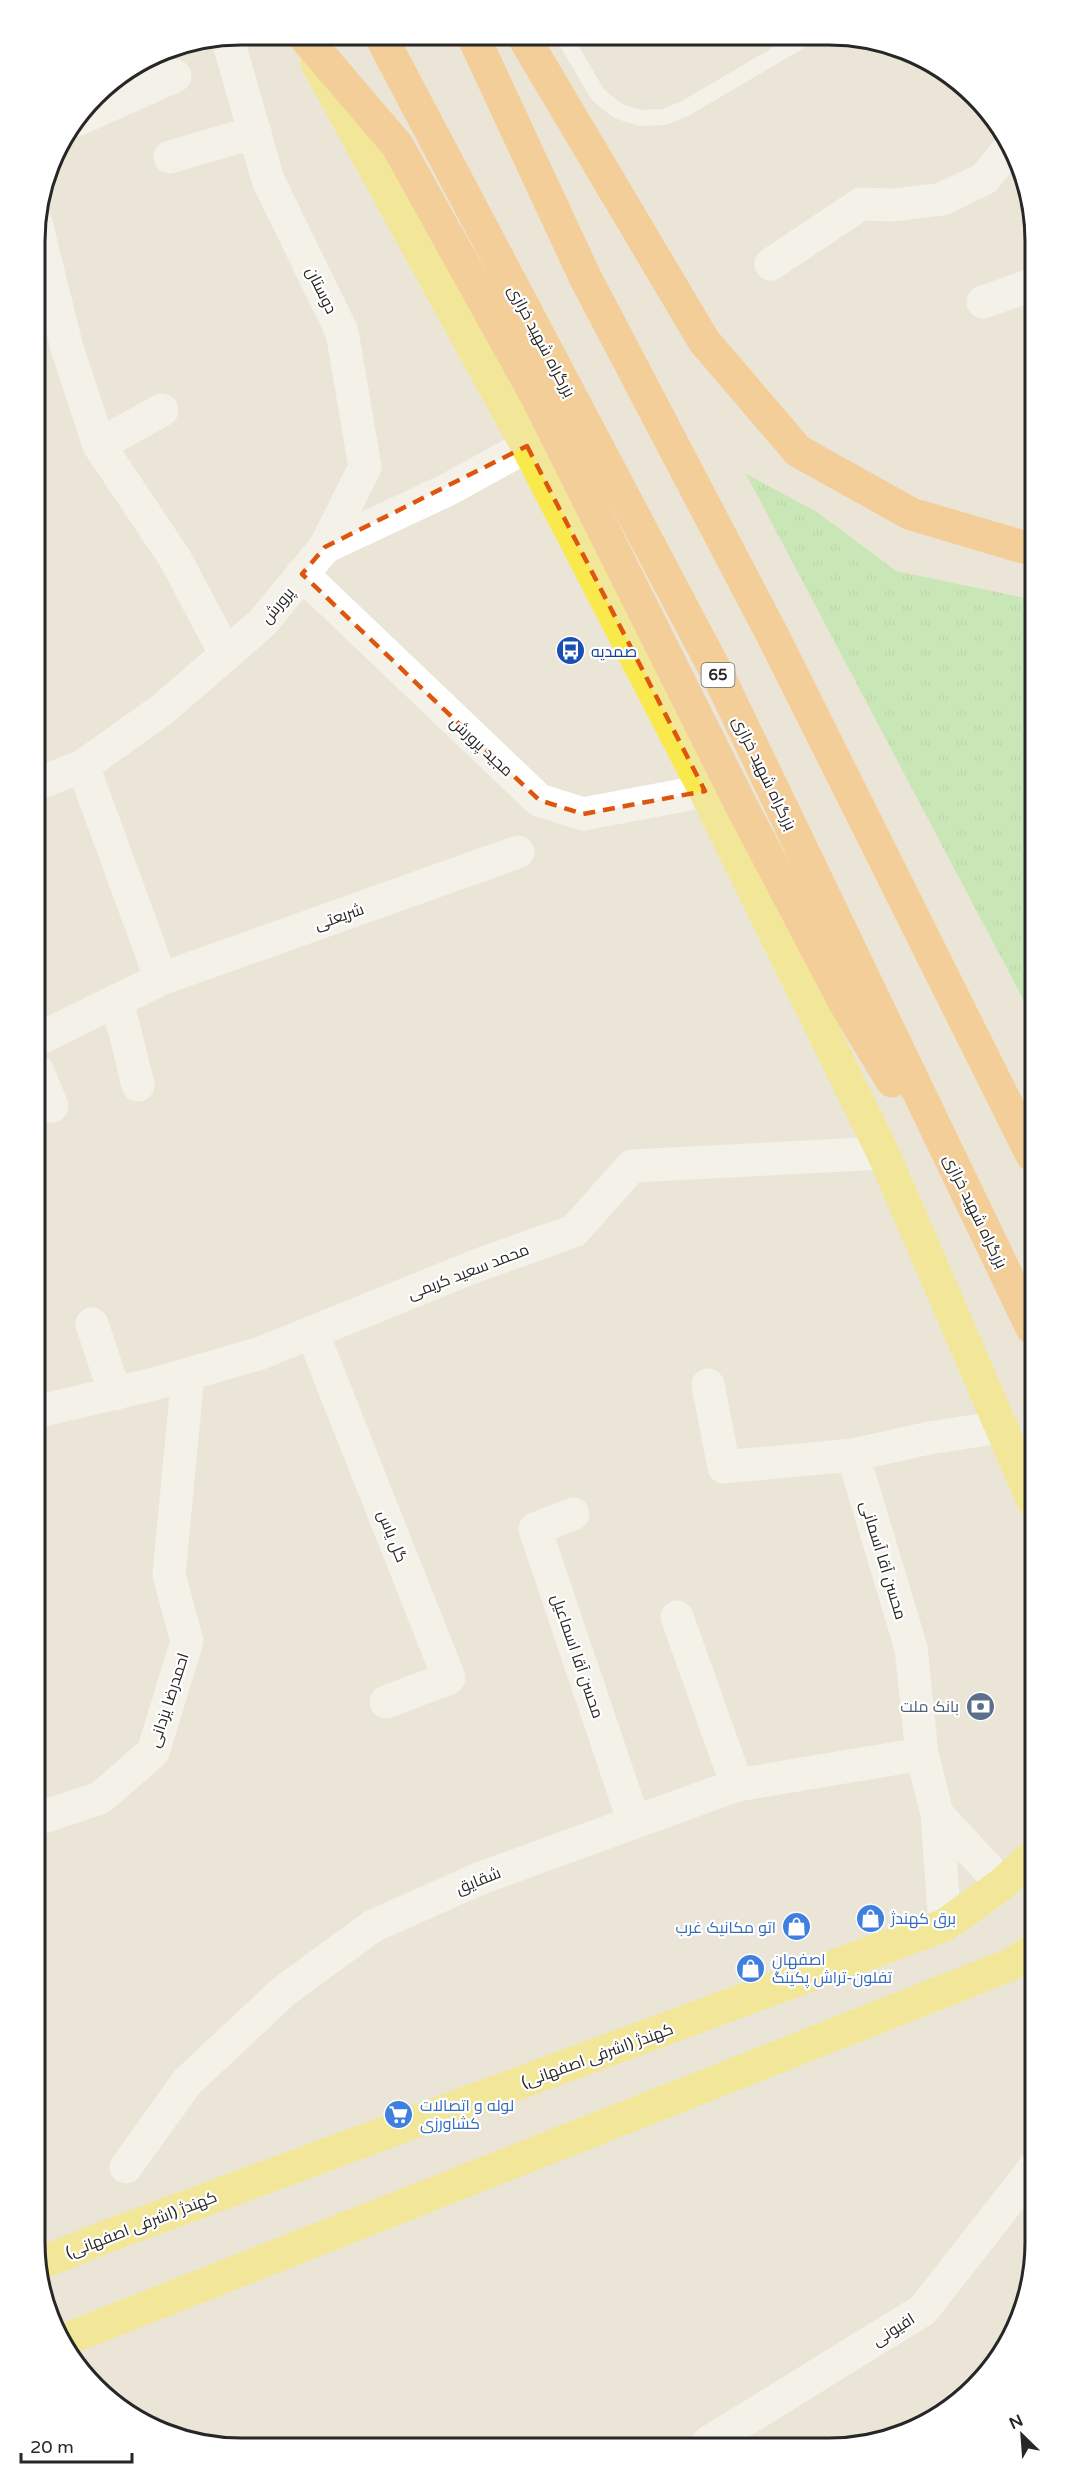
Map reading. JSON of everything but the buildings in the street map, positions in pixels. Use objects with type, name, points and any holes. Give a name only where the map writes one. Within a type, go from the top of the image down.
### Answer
[{"type":"highway","points":[[311,45],[397,145],[538,399],[742,807],[846,1005],[996,1252]]},
{"type":"highway","name":"بزرگراه شهید خرازی","points":[[385,45],[719,677],[1025,1313]]},
{"type":"highway","points":[[477,45],[585,278],[778,647],[1025,1141]]},
{"type":"highway","points":[[528,45],[704,341],[798,451],[911,514],[1025,548]]},
{"type":"main road","points":[[307,45],[527,446],[705,791],[883,1154],[1025,1482]]},
{"type":"main road","points":[[1001,1427],[1025,1442]]},
{"type":"main road","name":"کهندژ (اشرفی اصفهانی)","points":[[47,2262],[105,2237],[945,1925],[1002,1884],[1025,1864]]},
{"type":"main road","points":[[70,2338],[1025,1961]]},
{"type":"street","name":"دوستان","points":[[230,46],[268,180],[342,332],[365,467],[325,547]]},
{"type":"street","points":[[94,112],[175,76]]},
{"type":"street","points":[[170,158],[255,132]]},
{"type":"street","points":[[771,264],[861,204],[894,205],[942,199],[984,179],[1004,154]]},
{"type":"street","points":[[983,302],[1025,287]]},
{"type":"street","points":[[45,300],[48,325],[99,445],[176,560],[226,655]]},
{"type":"street","points":[[99,445],[162,410]]},
{"type":"street","name":"پرورش","points":[[45,781],[83,766],[163,709],[262,624],[325,547],[447,490],[527,446]]},
{"type":"street","name":"مجید پرورش","points":[[302,574],[539,800],[583,814],[705,791]]},
{"type":"street","points":[[83,766],[161,979]]},
{"type":"street","name":"شریعتی","points":[[45,1036],[161,979],[518,852]]},
{"type":"street","points":[[117,1000],[138,1085]]},
{"type":"street","points":[[45,1089],[52,1106]]},
{"type":"street","name":"محمد سعید کریمی","points":[[45,1410],[115,1394],[261,1353],[478,1265],[574,1231],[632,1166],[883,1154]]},
{"type":"street","points":[[92,1324],[115,1394]]},
{"type":"street","name":"گل یاس","points":[[312,1332],[449,1678],[386,1702]]},
{"type":"street","name":"احمدرضا یزدانی","points":[[45,1816],[100,1798],[153,1752],[187,1641],[169,1575],[188,1374]]},
{"type":"street","points":[[708,1384],[724,1467],[853,1455],[930,1438],[1001,1427]]},
{"type":"street","name":"محسن آقا آسمانی","points":[[853,1455],[911,1648],[922,1754],[937,1814],[945,1925]]},
{"type":"street","name":"محسن آقا اسماعیل","points":[[573,1514],[535,1529],[634,1822]]},
{"type":"street","points":[[677,1617],[737,1785]]},
{"type":"street","name":"شقایق","points":[[126,2167],[187,2082],[284,1991],[373,1926],[481,1878],[737,1785],[922,1754]]},
{"type":"street","points":[[937,1814],[1002,1884]]},
{"type":"street","name":"افیونی","points":[[715,2438],[923,2310],[1025,2180]]},
{"type":"lane","points":[[569,45],[598,94],[618,111],[640,118],[664,117],[686,108],[793,45]]},
{"type":"highlighted area","points":[[527,446],[705,791],[583,814],[539,800],[302,574],[325,547]]},
{"type":"green space","points":[[746,474],[817,512],[896,571],[1025,598],[1025,1003]]},
{"type":"place","name":"صمدیه","points":[[570,651]]},
{"type":"place","name":"بانک ملت","points":[[980,1706]]},
{"type":"place","name":"برق کهندژ","points":[[870,1918]]},
{"type":"place","name":"اتو مکانیک غرب","points":[[797,1927]]},
{"type":"place","name":"اصفهان تفلون-تراش پکینگ","points":[[751,1968]]},
{"type":"place","name":"لوله و اتصالات کشاورزی","points":[[399,2114]]}]
